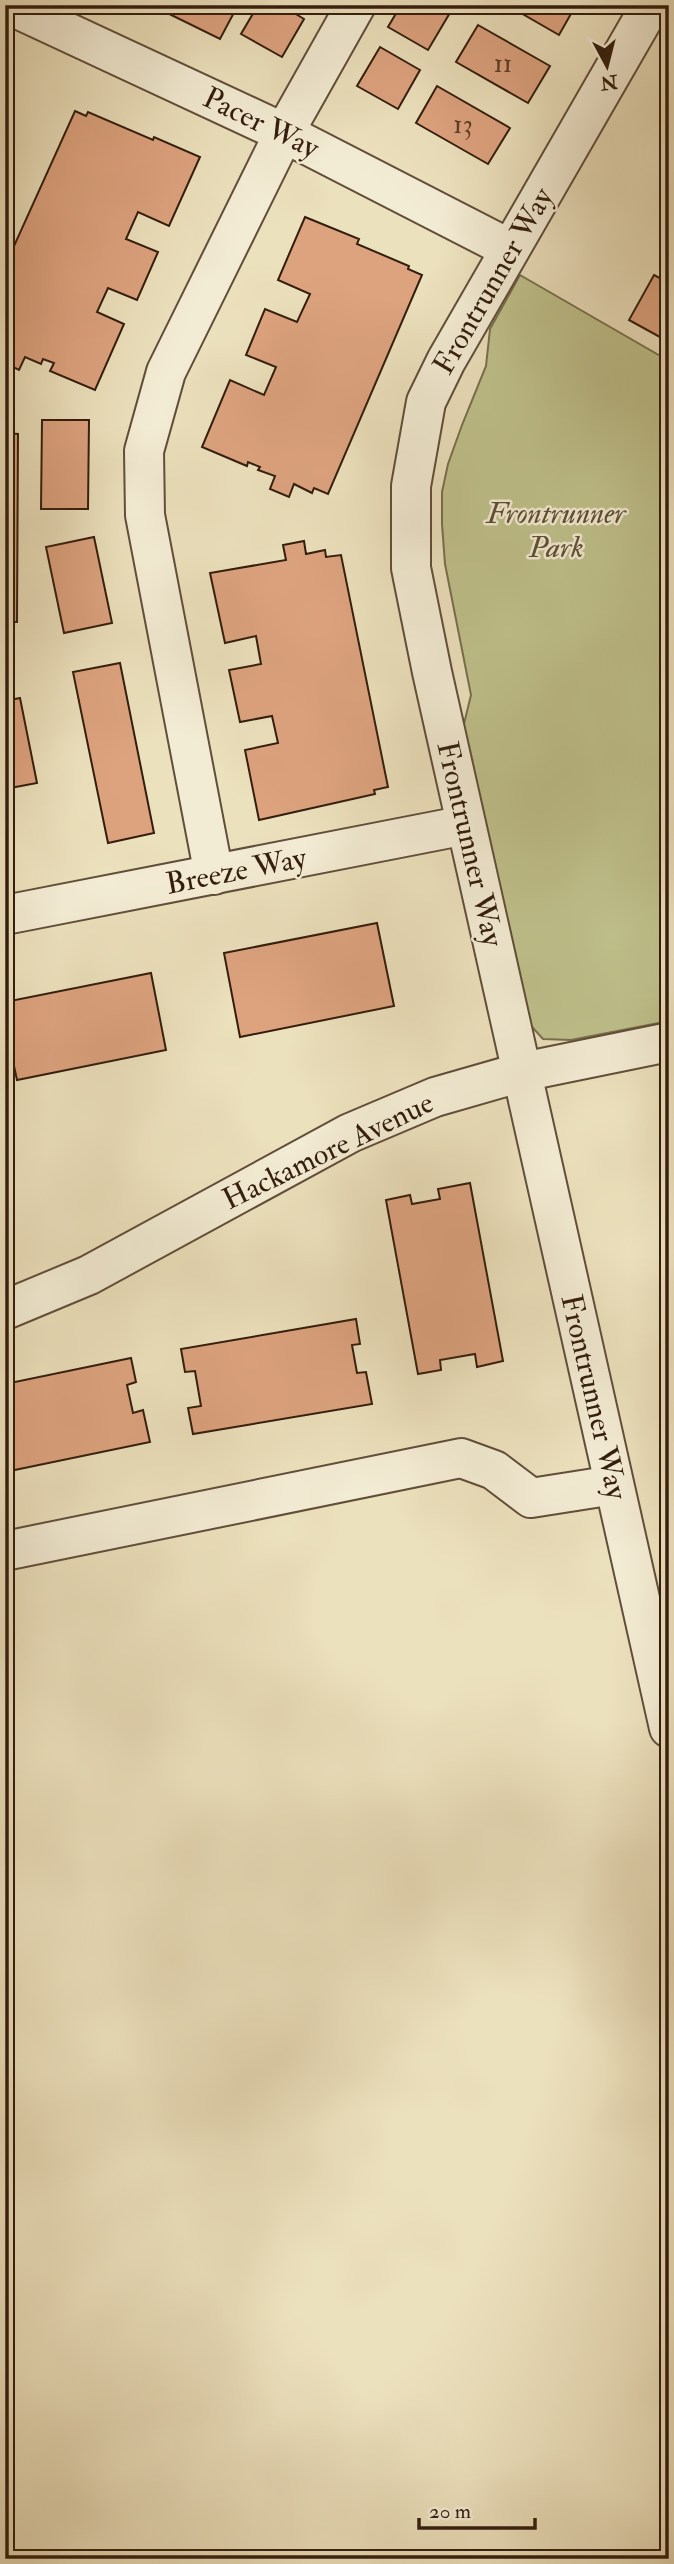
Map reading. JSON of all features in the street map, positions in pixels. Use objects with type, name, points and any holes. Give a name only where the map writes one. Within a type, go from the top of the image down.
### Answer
[{"type":"street","name":"Pacer Way","points":[[9,5],[284,132],[510,249]]},
{"type":"street","points":[[214,875],[145,515],[144,451],[166,372],[284,132],[356,5]]},
{"type":"street","name":"Frontrunner Way","points":[[651,5],[446,361],[426,402],[411,486],[411,568],[466,825],[669,1728]]},
{"type":"street","name":"Breeze Way","points":[[5,915],[466,825]]},
{"type":"street","name":"Hackamore Avenue","points":[[5,1310],[89,1275],[350,1133],[435,1097],[522,1072],[669,1042]]},
{"type":"street","points":[[5,1551],[461,1458],[494,1470],[531,1498],[614,1485]]},
{"type":"green space","name":"Frontrunner Park","points":[[520,275],[669,361],[669,1021],[571,1040],[543,1039],[523,1017],[462,732],[471,695],[445,564],[442,524],[442,492],[448,464],[486,366],[490,329]]},
{"type":"building","points":[[151,5],[238,5],[220,39]]},
{"type":"building","points":[[258,5],[281,5],[304,19],[282,57],[241,34]]},
{"type":"building","points":[[401,5],[441,5],[451,11],[428,50],[388,27]]},
{"type":"building","points":[[507,5],[576,5],[559,35]]},
{"type":"building","points":[[478,25],[550,66],[528,103],[456,62]]},
{"type":"building","points":[[380,47],[420,70],[398,109],[357,86]]},
{"type":"building","points":[[437,86],[510,128],[488,164],[416,123]]},
{"type":"building","points":[[75,111],[86,116],[88,112],[200,157],[169,226],[138,212],[126,239],[158,252],[137,300],[108,288],[97,312],[124,324],[95,390],[50,371],[54,363],[43,359],[41,364],[25,357],[19,370],[5,363],[5,266]]},
{"type":"building","points":[[305,217],[359,239],[357,244],[409,266],[408,269],[422,275],[328,494],[314,488],[312,493],[294,484],[289,497],[270,489],[275,476],[258,470],[260,467],[248,462],[247,466],[202,447],[230,380],[264,395],[276,367],[246,355],[265,309],[297,322],[310,294],[278,280]]},
{"type":"building","points":[[669,235],[669,254],[661,250]]},
{"type":"building","points":[[654,275],[669,283],[669,342],[629,320]]},
{"type":"building","points":[[42,420],[89,420],[88,509],[41,509]]},
{"type":"building","points":[[5,433],[18,434],[17,622],[5,622]]},
{"type":"building","points":[[94,537],[112,623],[64,633],[46,547]]},
{"type":"building","points":[[304,541],[306,554],[325,550],[326,557],[341,555],[388,787],[374,790],[375,794],[259,820],[245,750],[278,743],[272,716],[240,722],[229,670],[261,664],[256,636],[225,643],[210,573],[286,560],[283,545]]},
{"type":"building","points":[[120,663],[154,833],[108,843],[73,672]]},
{"type":"building","points":[[20,698],[37,783],[5,789],[5,701]]},
{"type":"building","points":[[377,923],[394,1006],[240,1037],[224,953]]},
{"type":"building","points":[[151,973],[166,1050],[17,1080],[5,1024],[5,1002]]},
{"type":"building","points":[[470,1183],[503,1361],[477,1367],[475,1354],[440,1360],[441,1370],[418,1374],[386,1200],[410,1195],[412,1204],[440,1199],[438,1189]]},
{"type":"building","points":[[356,1319],[360,1344],[352,1345],[357,1373],[366,1372],[372,1404],[193,1434],[188,1408],[201,1406],[195,1371],[185,1372],[181,1349]]},
{"type":"building","points":[[131,1358],[136,1382],[127,1385],[133,1413],[143,1410],[150,1442],[5,1472],[5,1384]]}]
